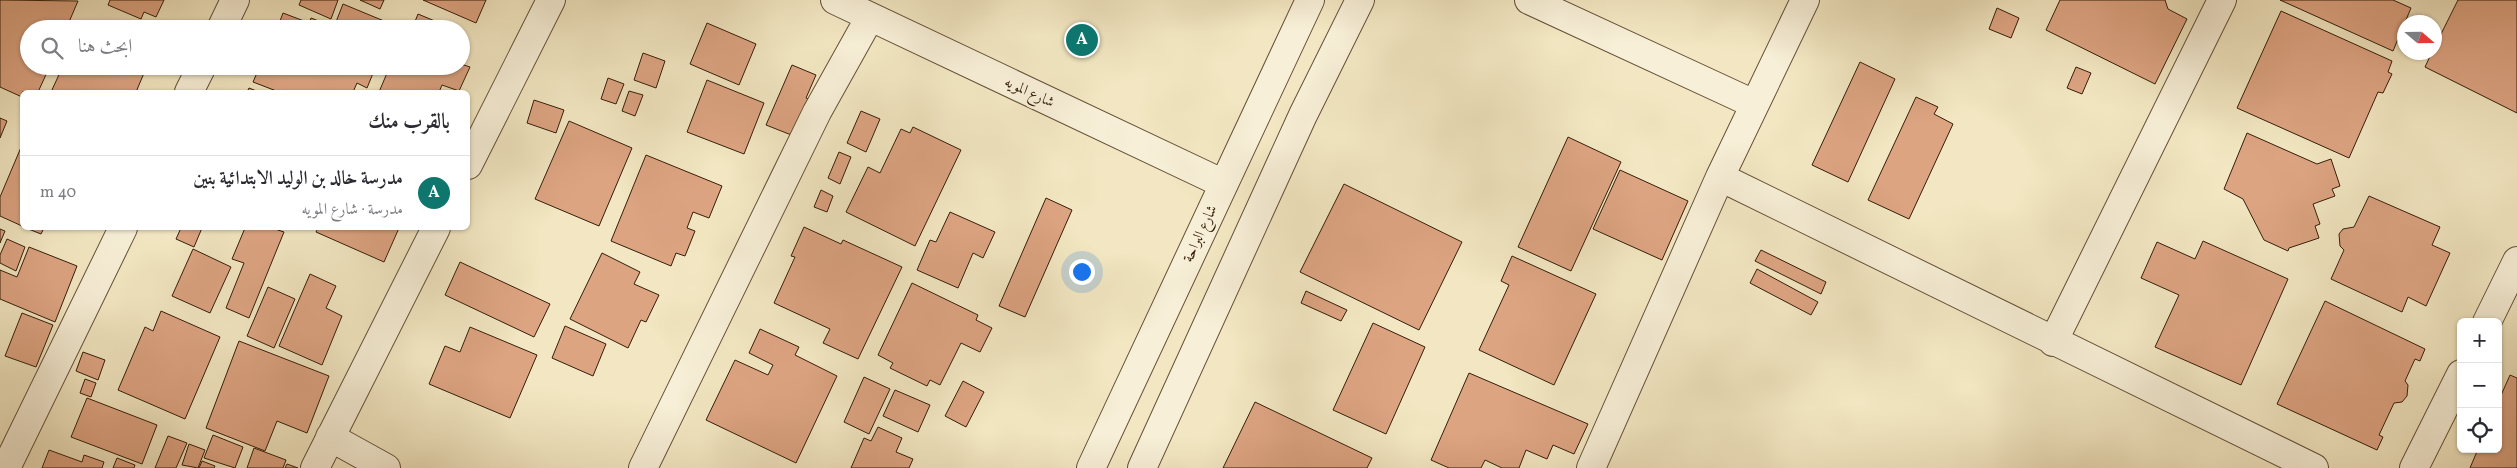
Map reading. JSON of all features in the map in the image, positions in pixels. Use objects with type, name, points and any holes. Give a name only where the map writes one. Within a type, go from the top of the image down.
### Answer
[{"type":"street","points":[[225,20],[235,0]]},
{"type":"street","points":[[470,160],[551,0]]},
{"type":"street","name":"شارع المويه","points":[[835,0],[1224,184]]},
{"type":"street","name":"شارع البراحة","points":[[1091,468],[1310,0]]},
{"type":"street","points":[[1142,468],[1303,115],[1360,0]]},
{"type":"street","points":[[1528,0],[1754,104]]},
{"type":"street","points":[[1591,468],[1720,177],[1804,0]]},
{"type":"street","points":[[2053,342],[2222,0]]},
{"type":"street","points":[[643,468],[817,112],[870,17]]},
{"type":"street","points":[[190,90],[198,75]]},
{"type":"street","points":[[1720,177],[2053,342],[2314,468]]},
{"type":"street","points":[[6,468],[122,230]]},
{"type":"street","points":[[315,468],[435,230]]},
{"type":"street","points":[[2489,318],[2517,261]]},
{"type":"street","points":[[2414,468],[2457,382]]},
{"type":"street","points":[[330,437],[386,468]]},
{"type":"building","points":[[0,0],[78,1],[70,20],[20,20],[20,75],[46,75],[39,90],[20,90],[20,96],[0,87]]},
{"type":"building","points":[[110,0],[164,0],[156,17],[144,12],[141,19],[108,5]]},
{"type":"building","points":[[301,0],[338,0],[331,19],[299,5]]},
{"type":"building","points":[[360,0],[384,0],[380,9]]},
{"type":"building","points":[[423,0],[486,0],[476,23]]},
{"type":"building","points":[[2060,0],[2165,0],[2168,9],[2187,19],[2155,84],[2046,30]]},
{"type":"building","points":[[2280,0],[2393,0],[2411,8],[2408,15],[2397,15],[2397,41],[2393,51]]},
{"type":"building","points":[[2458,0],[2517,0],[2517,113],[2425,67],[2428,60],[2442,60],[2442,32]]},
{"type":"building","points":[[343,4],[382,20],[337,20]]},
{"type":"building","points":[[1997,8],[2019,18],[2011,38],[1989,29]]},
{"type":"building","points":[[2281,11],[2392,61],[2388,72],[2392,74],[2383,93],[2378,92],[2349,158],[2237,108]]},
{"type":"building","points":[[283,13],[301,20],[280,20]]},
{"type":"building","points":[[418,14],[432,20],[416,20]]},
{"type":"building","points":[[707,23],[756,44],[739,85],[690,64]]},
{"type":"building","points":[[643,53],[665,61],[656,88],[634,80]]},
{"type":"building","points":[[1860,62],[1895,79],[1848,182],[1812,165]]},
{"type":"building","points":[[792,65],[816,75],[806,98],[815,101],[799,138],[766,125]]},
{"type":"building","points":[[2076,67],[2091,73],[2082,94],[2067,88]]},
{"type":"building","points":[[59,75],[143,75],[137,90],[52,90]]},
{"type":"building","points":[[256,75],[372,75],[367,88],[357,83],[354,90],[274,90],[253,82]]},
{"type":"building","points":[[386,75],[466,75],[459,90],[442,85],[440,90],[380,90]]},
{"type":"building","points":[[608,78],[624,84],[616,104],[601,99]]},
{"type":"building","points":[[707,80],[764,103],[744,154],[687,132]]},
{"type":"building","points":[[629,91],[643,95],[635,116],[622,111]]},
{"type":"building","points":[[1916,97],[1938,107],[1934,114],[1953,124],[1909,219],[1868,200]]},
{"type":"building","points":[[534,100],[564,110],[556,133],[527,123]]},
{"type":"building","points":[[861,111],[880,119],[866,152],[847,143]]},
{"type":"building","points":[[0,118],[7,121],[0,138]]},
{"type":"building","points":[[569,121],[632,148],[599,226],[535,199]]},
{"type":"building","points":[[913,127],[961,150],[915,246],[846,212],[868,167],[880,173],[901,129],[910,133]]},
{"type":"building","points":[[2247,133],[2317,164],[2331,159],[2340,186],[2332,189],[2335,196],[2313,204],[2320,224],[2315,226],[2319,238],[2289,248],[2288,251],[2264,240],[2243,199],[2224,189]]},
{"type":"building","points":[[1568,137],[1621,162],[1571,271],[1518,247]]},
{"type":"building","points":[[20,150],[20,225],[0,216],[0,197]]},
{"type":"building","points":[[839,152],[851,157],[840,184],[828,178]]},
{"type":"building","points":[[646,155],[722,186],[709,218],[693,212],[687,228],[695,231],[685,256],[676,253],[671,266],[611,241]]},
{"type":"building","points":[[1620,170],[1688,201],[1662,260],[1593,229]]},
{"type":"building","points":[[1344,184],[1462,242],[1419,330],[1300,272]]},
{"type":"building","points":[[821,190],[833,196],[827,212],[814,207]]},
{"type":"building","points":[[2369,196],[2440,227],[2432,245],[2450,253],[2426,306],[2408,297],[2402,312],[2331,279],[2344,250],[2340,246],[2339,234],[2343,229],[2354,227]]},
{"type":"building","points":[[1046,198],[1072,210],[1025,317],[999,306]]},
{"type":"building","points":[[950,212],[995,232],[983,258],[973,253],[958,288],[917,270],[930,240],[936,242]]},
{"type":"building","points":[[804,227],[841,244],[843,240],[902,267],[858,359],[823,343],[830,329],[774,303],[795,257],[791,256]]},
{"type":"building","points":[[0,229],[5,231],[0,243]]},
{"type":"building","points":[[31,230],[43,230],[41,234]]},
{"type":"building","points":[[180,230],[201,230],[194,247],[176,239]]},
{"type":"building","points":[[244,230],[278,230],[284,232],[249,318],[226,308],[244,263],[232,259]]},
{"type":"building","points":[[317,230],[398,230],[384,262],[316,232]]},
{"type":"building","points":[[7,239],[25,247],[16,271],[0,263],[0,255]]},
{"type":"building","points":[[2203,241],[2288,279],[2241,385],[2155,347],[2179,295],[2141,278],[2157,242],[2195,259]]},
{"type":"building","points":[[29,247],[77,266],[55,322],[0,299],[0,270],[17,277]]},
{"type":"building","points":[[193,249],[231,267],[210,313],[172,296]]},
{"type":"building","points":[[1761,250],[1826,282],[1821,294],[1755,261]]},
{"type":"building","points":[[602,253],[640,272],[634,284],[659,295],[646,322],[641,320],[628,348],[570,319]]},
{"type":"building","points":[[1512,256],[1596,294],[1554,385],[1479,350],[1509,285],[1501,281]]},
{"type":"building","points":[[460,262],[550,304],[534,337],[445,295]]},
{"type":"building","points":[[1757,269],[1818,302],[1811,315],[1750,283]]},
{"type":"building","points":[[310,274],[336,286],[326,308],[342,316],[322,365],[279,346]]},
{"type":"building","points":[[912,283],[978,315],[976,320],[992,328],[980,352],[961,343],[940,385],[930,380],[927,386],[890,368],[893,363],[878,355]]},
{"type":"building","points":[[268,287],[295,299],[274,348],[247,336]]},
{"type":"building","points":[[1306,291],[1347,310],[1341,321],[1301,303]]},
{"type":"building","points":[[2325,301],[2425,349],[2420,361],[2415,359],[2405,381],[2408,385],[2407,396],[2402,402],[2394,403],[2379,435],[2383,437],[2377,450],[2277,404]]},
{"type":"building","points":[[161,311],[220,337],[185,419],[118,390],[145,327],[153,331]]},
{"type":"building","points":[[22,313],[53,325],[36,367],[5,356]]},
{"type":"building","points":[[1373,323],[1425,347],[1386,434],[1333,410]]},
{"type":"building","points":[[565,326],[606,344],[593,376],[552,358]]},
{"type":"building","points":[[470,327],[537,355],[510,418],[429,384],[445,346],[460,352]]},
{"type":"building","points":[[760,329],[799,347],[795,355],[837,376],[796,463],[706,420],[735,360],[768,375],[773,365],[749,353]]},
{"type":"building","points":[[239,341],[329,376],[307,433],[277,421],[265,451],[206,428]]},
{"type":"building","points":[[83,352],[105,360],[98,380],[76,371]]},
{"type":"building","points":[[1469,373],[1588,424],[1574,454],[1553,445],[1547,459],[1526,450],[1519,468],[1502,468],[1485,460],[1481,468],[1449,468],[1431,460]]},
{"type":"building","points":[[2510,375],[2517,378],[2517,468],[2470,468],[2476,453],[2502,453],[2502,393]]},
{"type":"building","points":[[864,377],[890,389],[869,434],[844,422]]},
{"type":"building","points":[[85,379],[96,383],[91,397],[80,393]]},
{"type":"building","points":[[963,381],[984,392],[966,427],[945,416]]},
{"type":"building","points":[[895,390],[930,405],[918,432],[883,416]]},
{"type":"building","points":[[87,398],[157,425],[142,464],[71,437]]},
{"type":"building","points":[[1255,402],[1372,458],[1367,468],[1223,468]]},
{"type":"building","points":[[878,427],[902,438],[896,452],[913,459],[909,468],[851,468],[864,438],[871,441]]},
{"type":"building","points":[[213,435],[243,447],[235,468],[204,458]]},
{"type":"building","points":[[168,436],[187,443],[176,468],[155,468]]},
{"type":"building","points":[[189,444],[205,450],[198,468],[182,465]]},
{"type":"building","points":[[254,448],[286,460],[283,468],[247,468]]},
{"type":"building","points":[[49,450],[82,462],[84,455],[104,462],[102,468],[42,468]]},
{"type":"building","points":[[117,458],[135,465],[134,468],[113,468]]},
{"type":"building","points":[[202,461],[215,466],[214,468],[199,468]]},
{"type":"building","points":[[287,464],[298,468],[285,468]]},
{"type":"place","name":"مدرسة خالد بن الوليد الابتدائية بنين","points":[[1082,40]]}]
